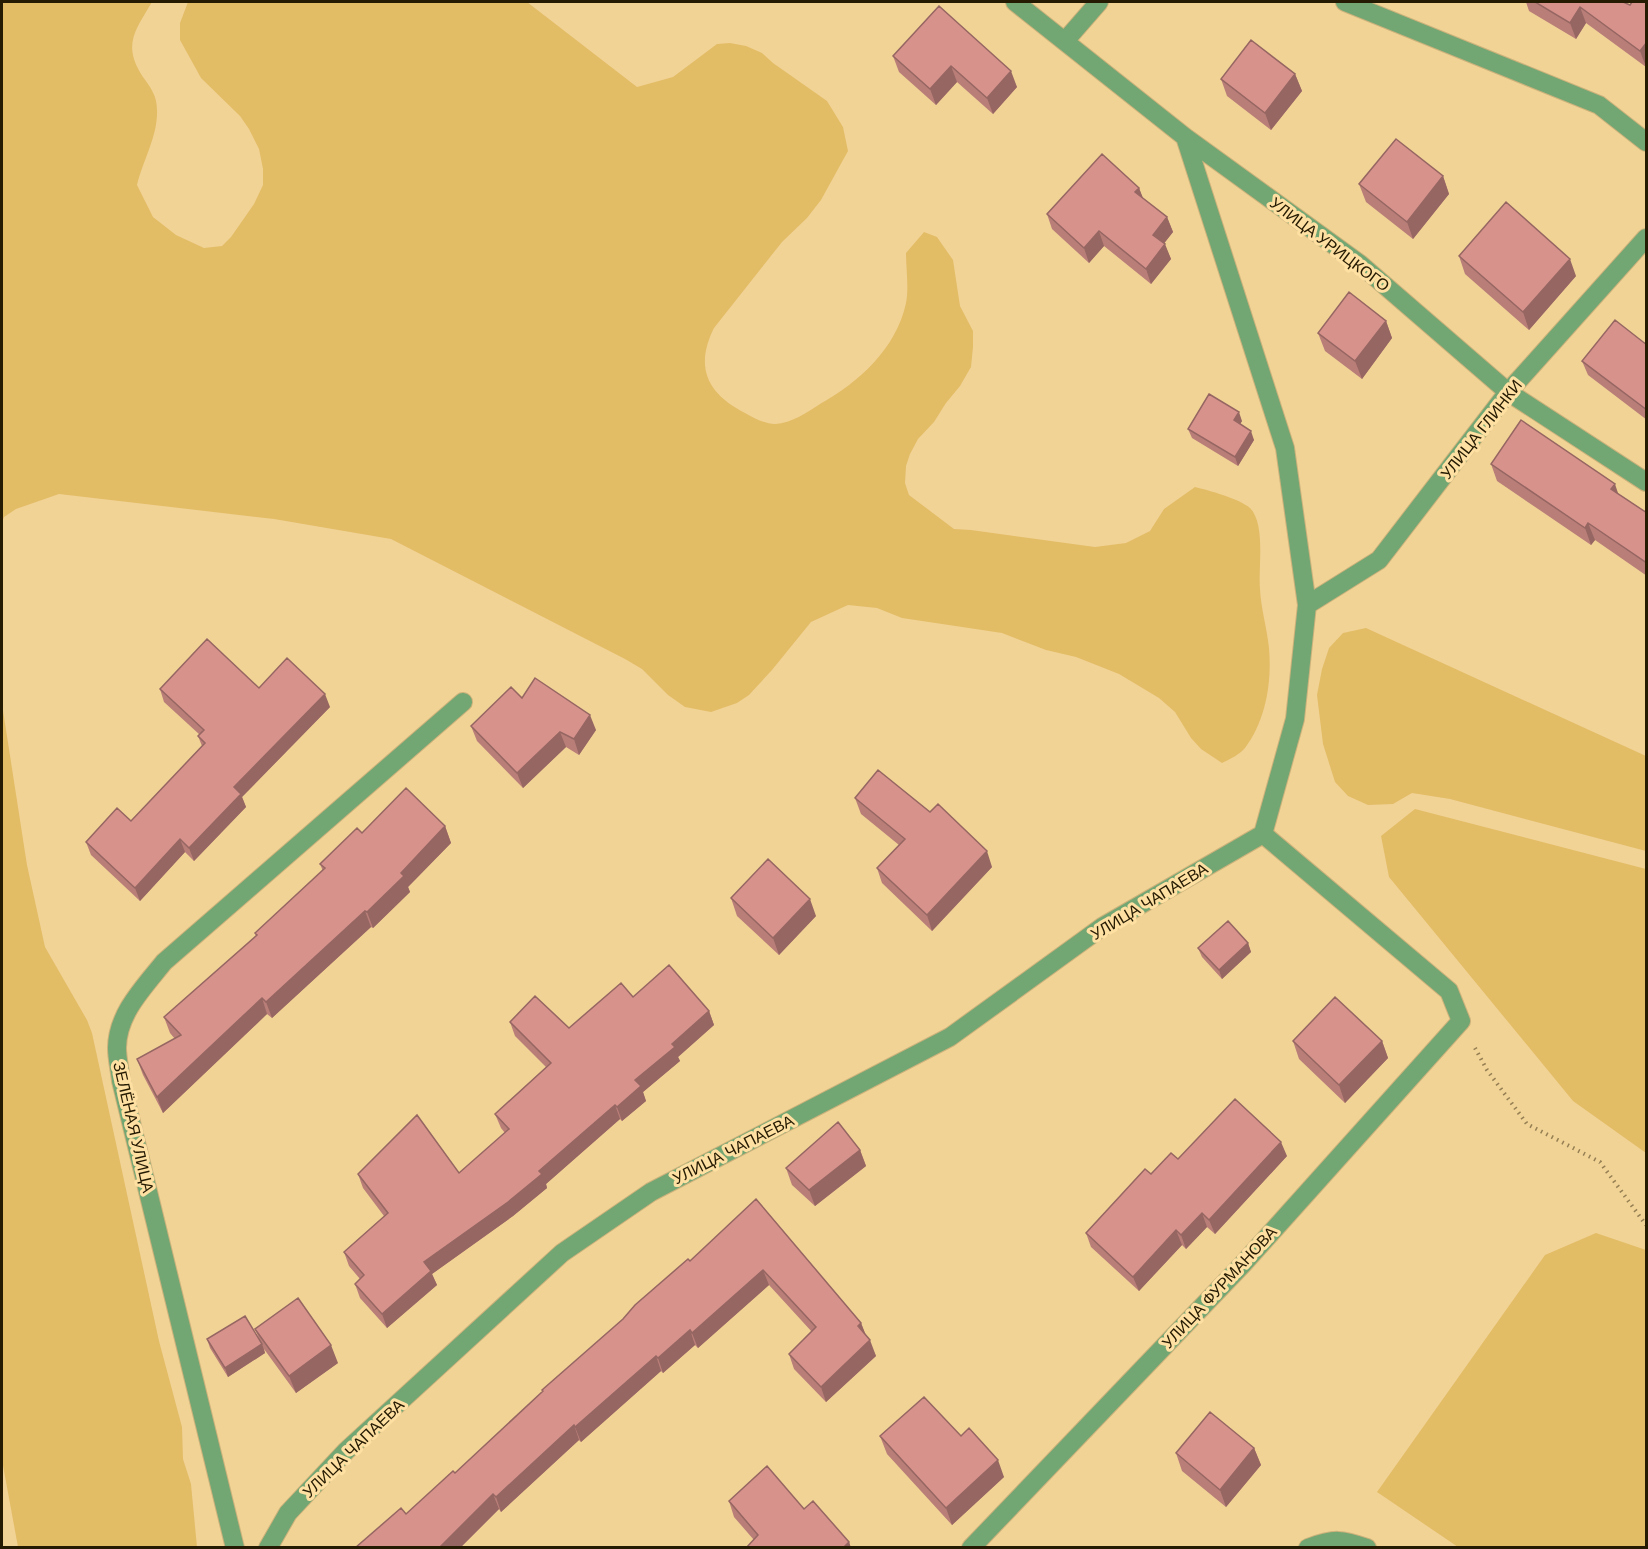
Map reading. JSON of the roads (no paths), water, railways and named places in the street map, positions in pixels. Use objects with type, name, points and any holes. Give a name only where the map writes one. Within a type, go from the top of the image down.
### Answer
[{"type":"street","name":"УЛИЦА УРИЦКОГО","points":[[1015,2],[1185,137],[1360,264],[1508,392],[1647,483]]},
{"type":"street","points":[[1065,41],[1099,2]]},
{"type":"street","points":[[1345,2],[1599,105],[1647,142]]},
{"type":"street","points":[[1185,137],[1285,448],[1306,605],[1295,719],[1263,834]]},
{"type":"street","name":"УЛИЦА ГЛИНКИ","points":[[1306,605],[1379,560],[1508,392],[1647,238]]},
{"type":"street","name":"ЗЕЛЁНАЯ УЛИЦА","points":[[235,1548],[121,1081],[117,1047],[121,1022],[138,994],[164,962],[463,702]]},
{"type":"street","name":"УЛИЦА ФУРМАНОВА","points":[[971,1548],[1243,1264],[1461,1021],[1449,991],[1263,834]]},
{"type":"street","name":"УЛИЦА ЧАПАЕВА","points":[[268,1548],[288,1513],[346,1451],[562,1253],[651,1192],[950,1037],[1102,927],[1263,834]]},
{"type":"street","points":[[1308,1548],[1328,1541],[1344,1540],[1367,1548]]}]
